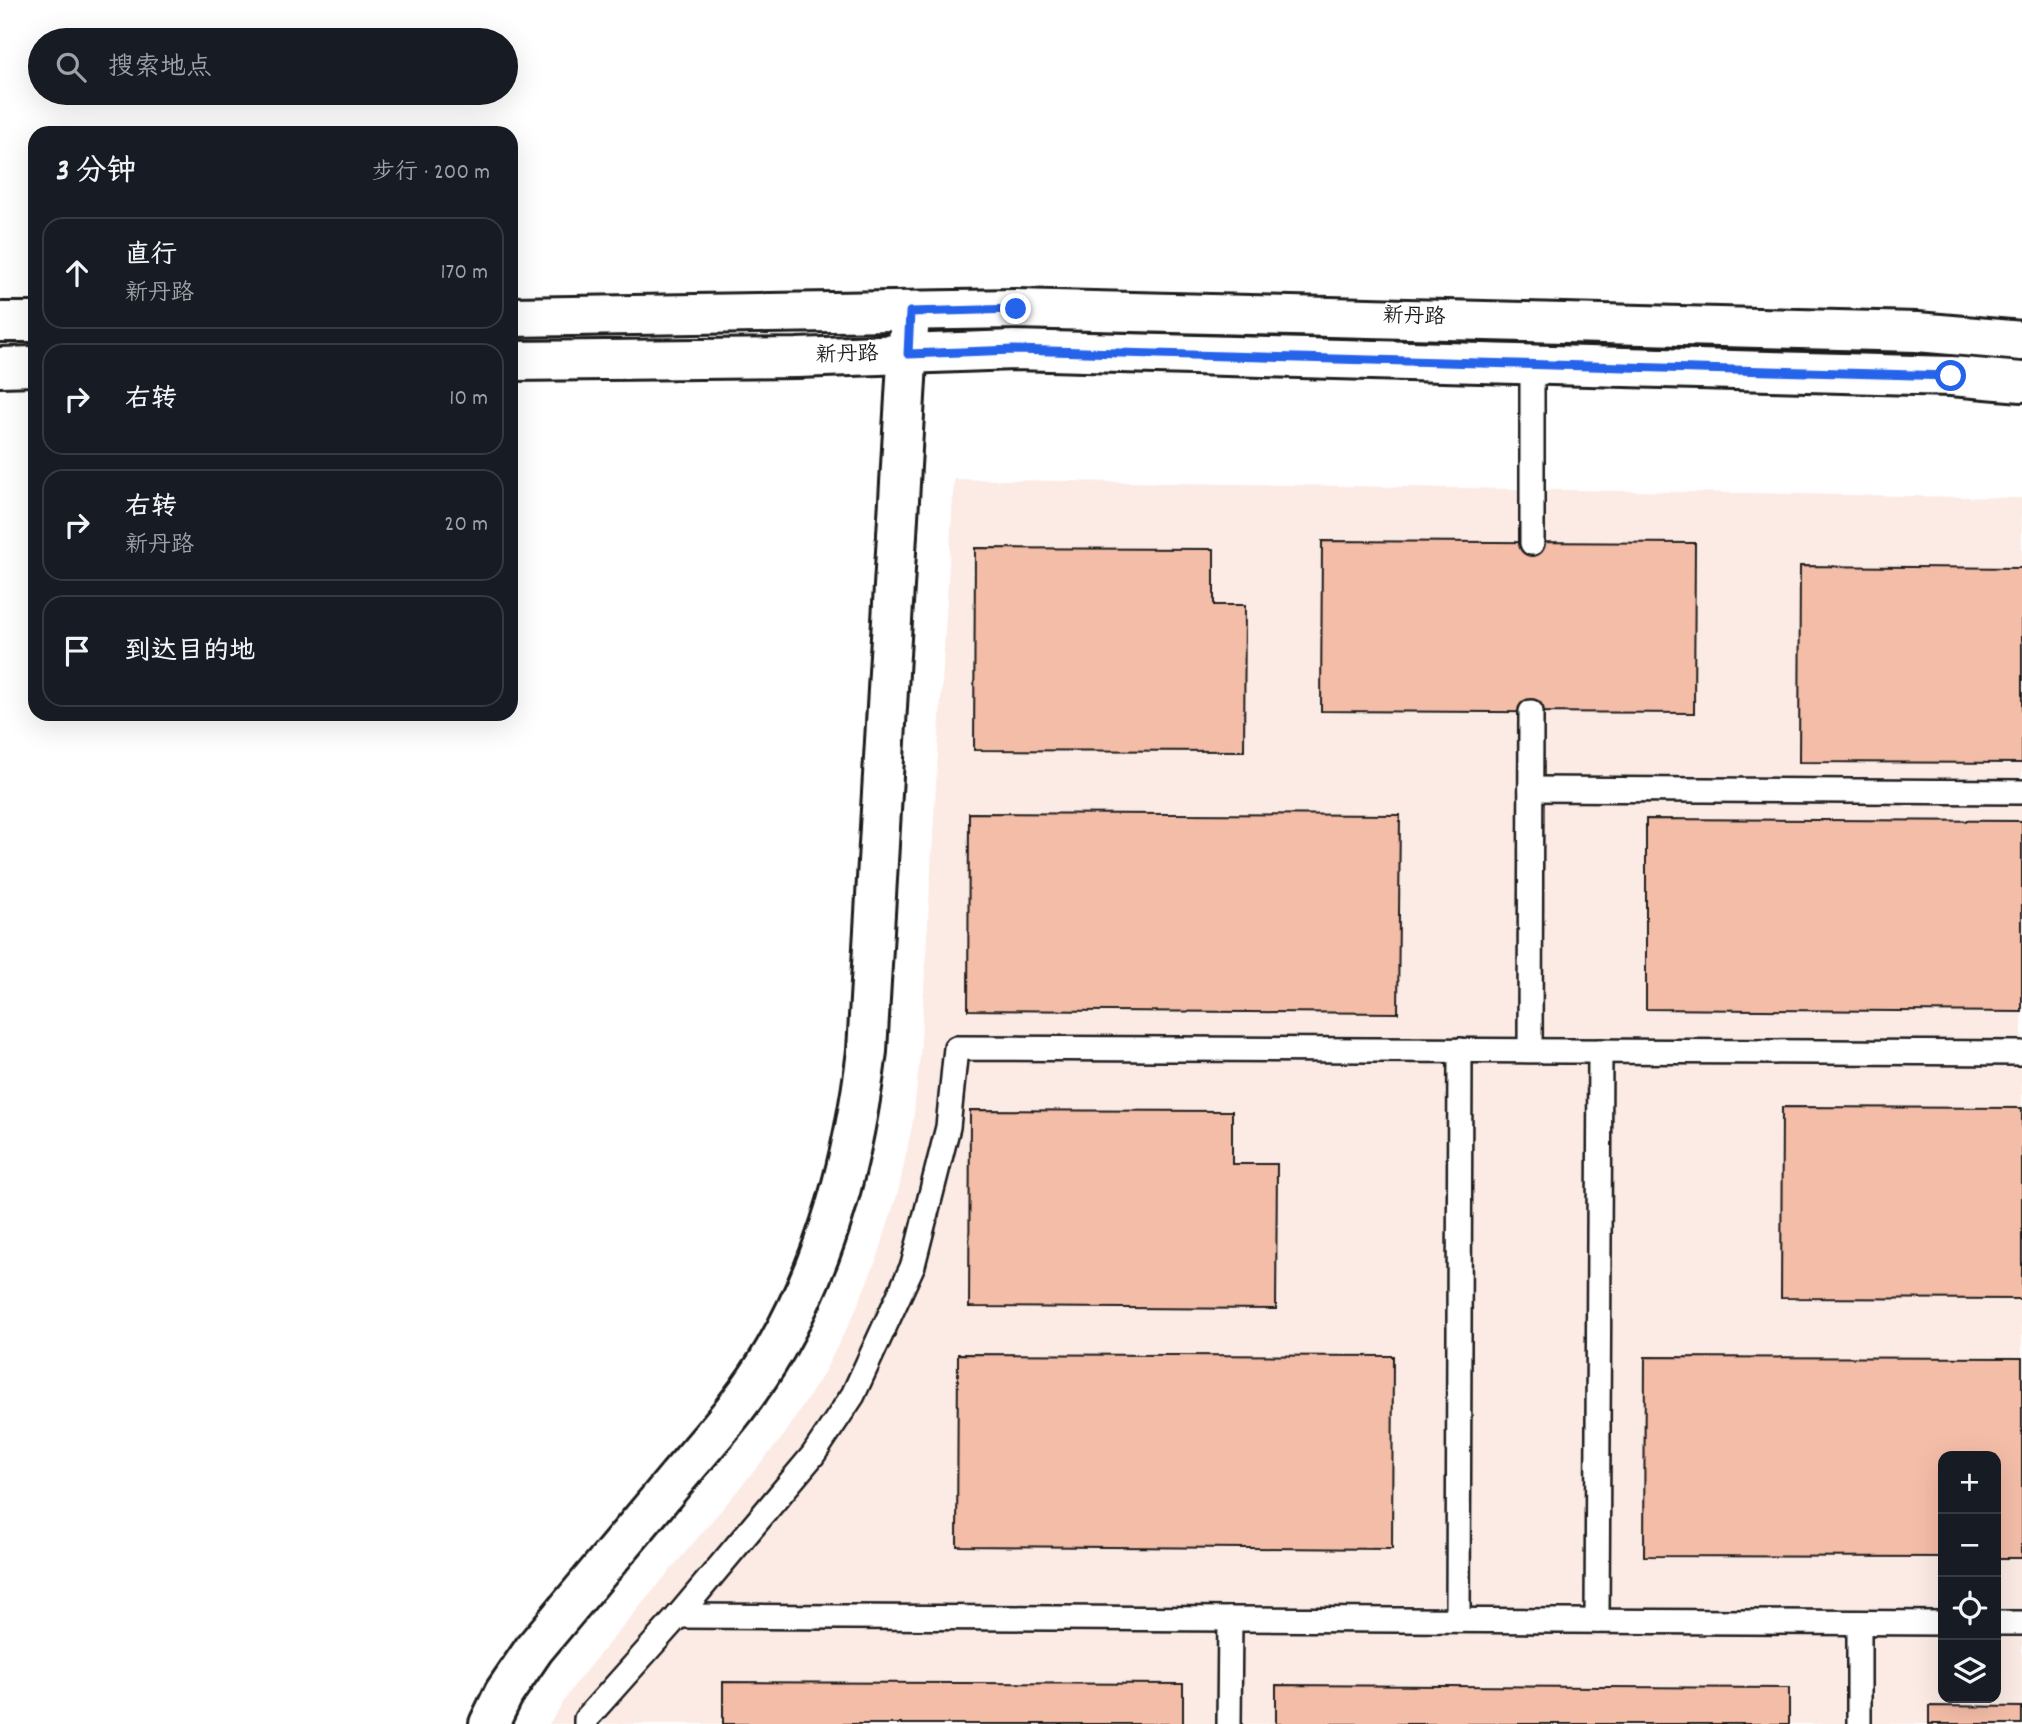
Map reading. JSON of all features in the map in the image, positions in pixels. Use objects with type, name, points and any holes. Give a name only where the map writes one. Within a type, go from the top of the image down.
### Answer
[{"type":"main road","name":"新丹路","points":[[518,317],[1016,309],[1917,332],[2022,341]]},
{"type":"main road","points":[[489,1724],[504,1693],[534,1649],[741,1402],[793,1316],[828,1235],[847,1174],[867,1051],[910,312]]},
{"type":"main road","points":[[0,322],[28,322]]},
{"type":"main road","name":"新丹路","points":[[518,361],[797,358],[1014,350],[1951,376],[2022,382]]},
{"type":"main road","points":[[0,367],[28,366]]},
{"type":"lane","points":[[1532,364],[1532,543]]},
{"type":"lane","points":[[1530,1050],[1531,712]]},
{"type":"lane","points":[[1531,789],[2022,792]]},
{"type":"lane","points":[[586,1724],[586,1719],[678,1616],[813,1455],[853,1395],[913,1265],[948,1127],[956,1048],[2022,1053]]},
{"type":"lane","points":[[1458,1620],[1460,1050]]},
{"type":"lane","points":[[1597,1621],[1600,1051]]},
{"type":"lane","points":[[678,1616],[1938,1623]]},
{"type":"lane","points":[[1229,1724],[1230,1619]]},
{"type":"lane","points":[[1859,1623],[1859,1724]]},
{"type":"lane","points":[[2001,1623],[2022,1623]]},
{"type":"shaded area","points":[[954,479],[2022,498],[2022,1724],[549,1724],[577,1681],[785,1434],[822,1376],[853,1316],[879,1253],[899,1188],[913,1121],[920,1055]]},
{"type":"building","points":[[1322,541],[1695,543],[1694,713],[1321,711]]},
{"type":"building","points":[[975,548],[1214,549],[1214,605],[1245,605],[1244,751],[974,750]]},
{"type":"building","points":[[1800,566],[2022,568],[2022,763],[1799,762]]},
{"type":"building","points":[[969,813],[1400,815],[1398,1013],[968,1010]]},
{"type":"building","points":[[1646,819],[2022,821],[2022,1012],[1646,1009]]},
{"type":"building","points":[[1782,1107],[2022,1108],[2022,1299],[1781,1298]]},
{"type":"building","points":[[970,1110],[1232,1111],[1232,1164],[1277,1164],[1276,1309],[969,1307]]},
{"type":"building","points":[[958,1354],[1393,1356],[1392,1549],[957,1546]]},
{"type":"building","points":[[1645,1357],[2022,1358],[2022,1558],[2001,1558],[2001,1451],[1938,1451],[1938,1557],[1644,1556]]},
{"type":"building","points":[[723,1682],[1183,1684],[1183,1724],[723,1724]]},
{"type":"building","points":[[1276,1685],[1789,1688],[1789,1724],[1276,1724]]},
{"type":"building","points":[[1929,1706],[2022,1707],[2022,1724],[1929,1724]]},
{"type":"route","points":[[1016,309],[910,312],[908,354],[1014,350],[1951,376]]}]
